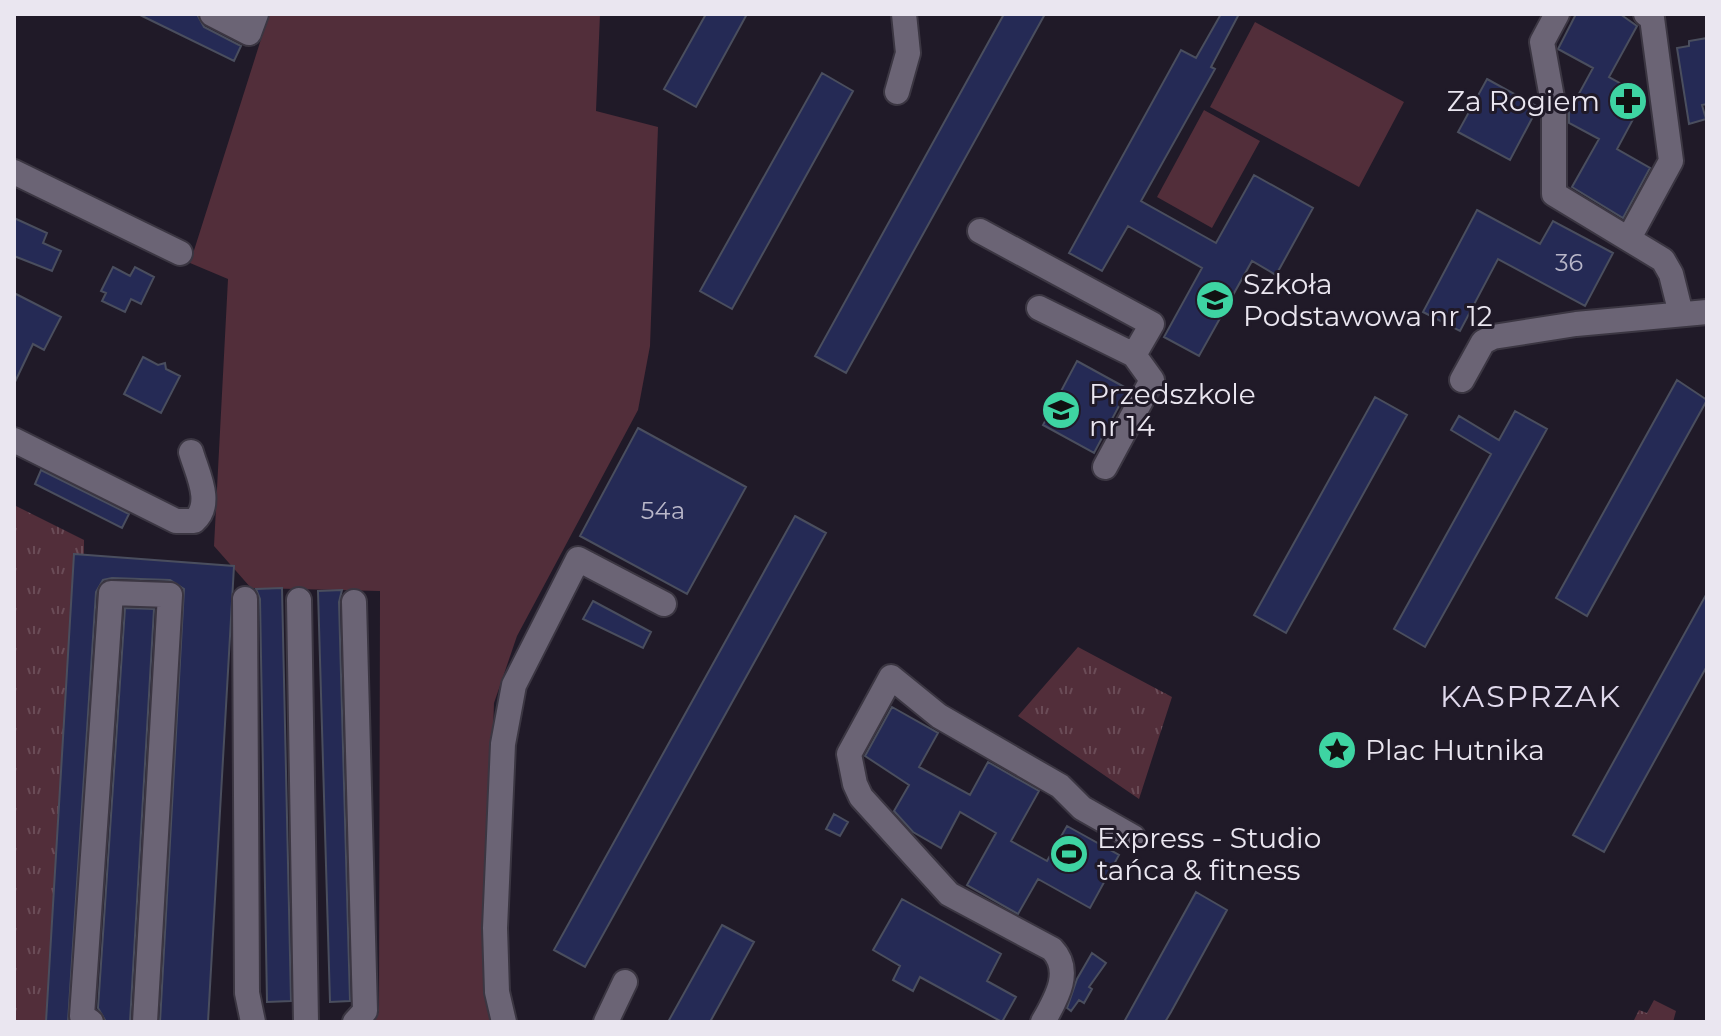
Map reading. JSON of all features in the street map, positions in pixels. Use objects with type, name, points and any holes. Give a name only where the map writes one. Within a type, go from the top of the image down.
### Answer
[{"type":"street","points":[[212,14],[249,33],[256,14]]},
{"type":"street","points":[[897,92],[908,53],[904,14]]},
{"type":"street","points":[[1557,14],[1542,42],[1554,109],[1554,194],[1663,260],[1671,274],[1681,314]]},
{"type":"street","points":[[1629,238],[1671,161],[1652,18],[1646,14]]},
{"type":"street","points":[[14,172],[180,253]]},
{"type":"street","points":[[980,231],[1152,324],[1134,355]]},
{"type":"street","points":[[1039,308],[1134,355],[1152,380],[1105,467]]},
{"type":"street","points":[[1462,380],[1483,342],[1493,337],[1707,312]]},
{"type":"street","points":[[14,440],[176,521],[194,521],[203,506],[203,493],[191,452]]},
{"type":"street","points":[[504,1022],[497,992],[495,928],[503,744],[514,685],[578,559],[664,604]]},
{"type":"street","points":[[91,1022],[82,1016],[111,593],[170,595],[145,1022]]},
{"type":"street","points":[[245,599],[247,993],[253,1022]]},
{"type":"street","points":[[299,600],[306,1022]]},
{"type":"street","points":[[354,602],[365,1011],[355,1022]]},
{"type":"street","points":[[1043,1022],[1058,995],[1063,971],[1060,957],[1052,949],[949,894],[861,797],[849,754],[891,677],[939,716],[1060,786],[1082,808],[1133,837]]},
{"type":"street","points":[[606,1022],[625,982]]},
{"type":"green space","points":[[269,14],[600,14],[596,111],[658,127],[650,346],[638,410],[517,636],[494,703],[484,987],[491,1022],[370,1022],[379,1012],[380,591],[251,588],[214,546],[228,279],[190,263]]},
{"type":"green space","points":[[1255,22],[1404,102],[1359,187],[1210,107]]},
{"type":"green space","points":[[1204,110],[1260,141],[1212,228],[1157,197]]},
{"type":"green space","points":[[14,505],[84,540],[84,555],[74,554],[46,1022],[14,1022]]},
{"type":"green space","points":[[1078,647],[1172,697],[1139,799],[1018,716]]},
{"type":"green space","points":[[1654,1000],[1676,1011],[1673,1022],[1633,1022],[1639,1010],[1647,1013]]},
{"type":"building","points":[[138,14],[197,14],[204,27],[241,46],[234,61]]},
{"type":"building","points":[[706,14],[747,14],[696,107],[664,89]]},
{"type":"building","points":[[1004,14],[1045,14],[846,373],[815,356]]},
{"type":"building","points":[[1221,14],[1239,14],[1211,67],[1215,69],[1141,201],[1216,243],[1254,175],[1313,208],[1276,275],[1252,261],[1199,356],[1164,337],[1202,268],[1128,226],[1102,271],[1069,253],[1181,50],[1196,58]]},
{"type":"building","points":[[1576,14],[1620,14],[1637,26],[1609,77],[1645,97],[1617,149],[1650,168],[1623,218],[1572,187],[1599,139],[1569,123],[1569,112],[1593,68],[1558,49]]},
{"type":"building","points":[[1707,38],[1707,104],[1702,105],[1706,119],[1689,124],[1677,48],[1689,46],[1689,41]]},
{"type":"building","points":[[822,73],[853,91],[732,309],[700,291]]},
{"type":"building","points":[[1487,79],[1538,107],[1510,160],[1458,132]]},
{"type":"building","points":[[1477,210],[1540,244],[1553,221],[1613,253],[1585,306],[1498,259],[1460,331],[1423,312]]},
{"type":"building","points":[[14,218],[47,233],[43,243],[61,251],[52,271],[14,256]]},
{"type":"building","points":[[113,267],[130,276],[135,267],[154,277],[141,304],[131,299],[125,312],[102,301],[106,293],[101,291]]},
{"type":"building","points":[[14,293],[61,317],[44,350],[33,344],[14,384]]},
{"type":"building","points":[[143,357],[158,365],[165,363],[166,369],[180,376],[161,413],[124,394]]},
{"type":"building","points":[[1077,361],[1128,389],[1094,453],[1043,425]]},
{"type":"building","points":[[1677,380],[1707,400],[1587,616],[1556,598]]},
{"type":"building","points":[[1375,397],[1407,415],[1286,633],[1254,615]]},
{"type":"building","points":[[1515,411],[1547,429],[1425,647],[1394,629],[1491,454],[1451,430],[1459,416],[1499,440]]},
{"type":"building","points":[[638,428],[746,487],[687,594],[580,536]]},
{"type":"building","points":[[41,470],[129,514],[122,528],[35,484]]},
{"type":"building","points":[[795,516],[826,533],[585,967],[554,950]]},
{"type":"building","points":[[74,554],[234,566],[208,1022],[160,1022],[184,589],[170,580],[112,578],[103,580],[96,592],[68,1022],[46,1022]]},
{"type":"building","points":[[282,588],[291,1001],[267,1002],[260,599],[256,589]]},
{"type":"building","points":[[342,590],[339,602],[350,1001],[330,1002],[318,591]]},
{"type":"building","points":[[1707,593],[1707,666],[1604,852],[1573,835]]},
{"type":"building","points":[[593,601],[651,632],[643,648],[583,619]]},
{"type":"building","points":[[125,608],[154,609],[130,1022],[106,1022],[98,1008]]},
{"type":"building","points":[[892,707],[938,733],[919,767],[970,795],[988,762],[1039,791],[1011,841],[1047,861],[1067,826],[1119,855],[1090,908],[1038,879],[1018,914],[967,885],[996,833],[960,812],[941,848],[913,832],[894,811],[909,785],[865,756]]},
{"type":"building","points":[[834,814],[848,822],[840,836],[826,829]]},
{"type":"building","points":[[1196,892],[1227,910],[1171,1012],[1165,1022],[1124,1022]]},
{"type":"building","points":[[902,899],[1001,954],[987,981],[1016,997],[1002,1022],[920,977],[913,991],[893,980],[900,966],[873,950]]},
{"type":"building","points":[[722,925],[754,942],[710,1022],[668,1022]]},
{"type":"building","points":[[1092,953],[1106,963],[1089,987],[1092,989],[1084,1003],[1079,1000],[1071,1011],[1067,1008],[1077,979]]},
{"type":"place","name":"Za Rogiem","points":[[1628,101]]},
{"type":"place","name":"Szkoła Podstawowa nr 12","points":[[1215,300]]},
{"type":"place","name":"Przedszkole nr 14","points":[[1061,410]]},
{"type":"place","name":"Plac Hutnika","points":[[1337,750]]},
{"type":"place","name":"Express - Studio tańca & fitness","points":[[1069,854]]},
{"type":"district","name":"KASPRZAK","points":[[1531,697]]}]
